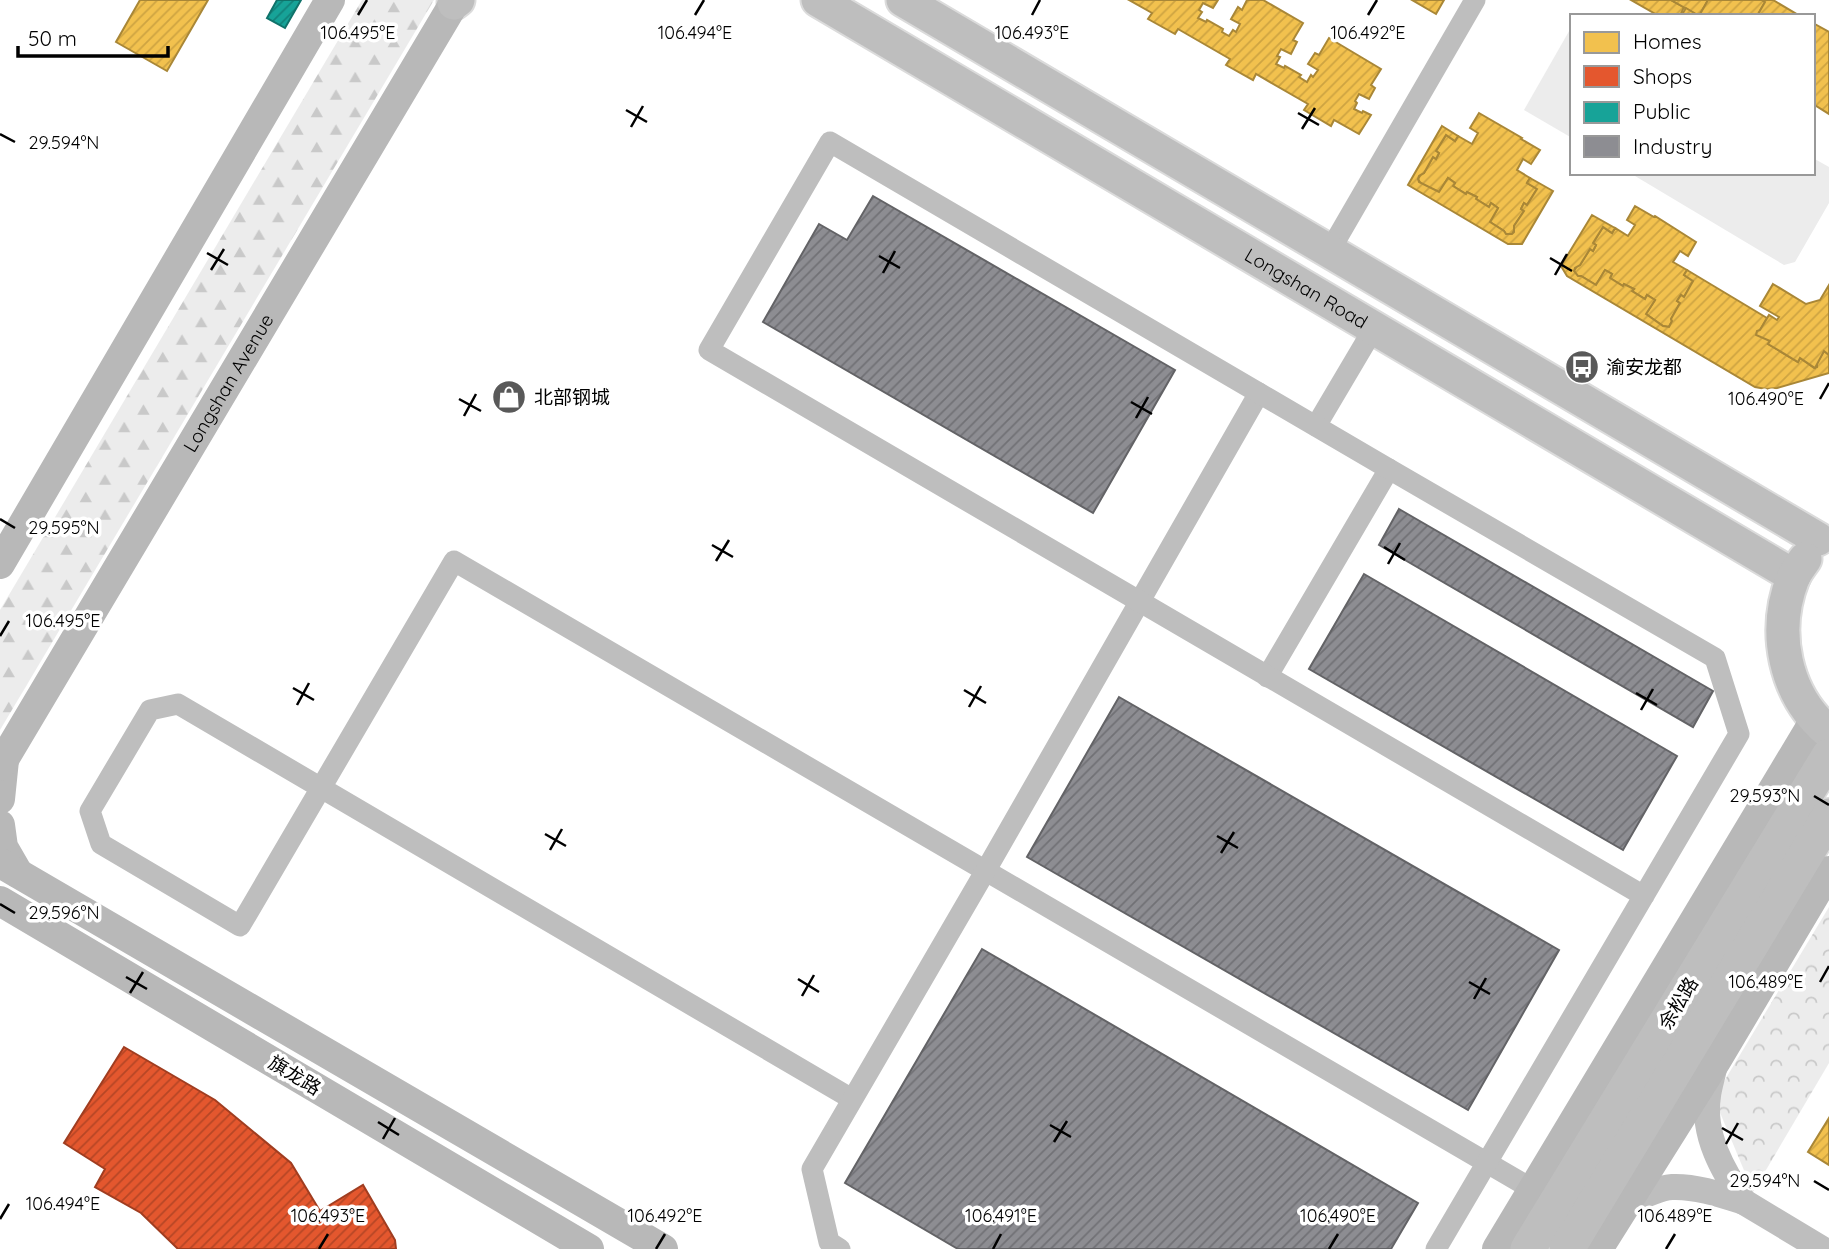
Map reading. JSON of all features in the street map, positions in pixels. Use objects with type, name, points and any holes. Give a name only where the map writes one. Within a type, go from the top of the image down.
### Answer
[{"type":"highway","name":"余松路","points":[[1528,1249],[1823,734]]},
{"type":"highway","name":"余松路","points":[[1567,1249],[1829,816]]},
{"type":"main road","points":[[0,564],[330,0]]},
{"type":"main road","name":"Longshan Road","points":[[818,0],[1794,576]]},
{"type":"main road","points":[[903,0],[1329,252],[1824,535],[1794,576],[1783,613],[1783,651],[1794,688],[1823,734],[1532,1189],[1497,1249]]},
{"type":"main road","name":"Longshan Avenue","points":[[1,763],[456,1]]},
{"type":"main road","points":[[0,799],[1,763]]},
{"type":"main road","points":[[0,825],[9,868],[609,1228],[663,1249]]},
{"type":"main road","points":[[1598,1249],[1716,1061],[1829,871]]},
{"type":"main road","name":"旗龙路","points":[[0,901],[581,1247]]},
{"type":"main road","points":[[581,1247],[609,1228]]},
{"type":"street","points":[[1329,252],[1475,0]]},
{"type":"street","points":[[1436,1249],[1644,896],[1739,734],[1716,658],[830,142],[709,350],[1644,896]]},
{"type":"street","points":[[1316,426],[1374,328]]},
{"type":"street","points":[[840,1249],[829,1242],[812,1169],[1259,393]]},
{"type":"street","points":[[1267,677],[1389,469]]},
{"type":"street","points":[[852,1099],[321,788],[178,704],[150,710],[90,811],[101,844],[240,926],[321,788],[454,561],[1532,1189]]},
{"type":"street","points":[[1716,1061],[1707,1098],[1708,1124],[1726,1175],[1744,1202]]},
{"type":"street","points":[[1625,1205],[1652,1192],[1672,1187],[1717,1194],[1744,1202],[1822,1249]]},
{"type":"green space","points":[[362,0],[434,0],[0,730],[0,610]]},
{"type":"green space","points":[[1570,30],[1570,137],[1524,110]]},
{"type":"green space","points":[[1815,159],[1829,167],[1829,203],[1795,262],[1784,265],[1633,175],[1815,175]]},
{"type":"green space","points":[[1829,907],[1829,1063],[1753,1192],[1714,1098]]},
{"type":"building: Homes","points":[[140,0],[208,0],[167,71],[116,42]]},
{"type":"building: Homes","points":[[1129,0],[1218,0],[1213,8],[1203,3],[1198,18],[1223,29],[1222,32],[1229,36],[1233,30],[1236,32],[1240,24],[1231,19],[1238,7],[1242,10],[1247,0],[1263,0],[1303,23],[1293,40],[1297,42],[1291,54],[1281,49],[1276,64],[1301,75],[1299,77],[1307,82],[1318,70],[1308,64],[1315,53],[1319,55],[1329,38],[1381,69],[1371,85],[1375,88],[1369,99],[1359,94],[1355,101],[1357,103],[1354,109],[1371,115],[1359,134],[1334,120],[1331,126],[1304,110],[1308,104],[1256,74],[1253,80],[1226,65],[1230,59],[1178,29],[1175,34],[1148,19],[1152,13]]},
{"type":"building: Homes","points":[[1412,0],[1444,0],[1436,14]]},
{"type":"building: Homes","points":[[1631,0],[1671,0],[1684,7],[1681,14],[1656,14]]},
{"type":"building: Homes","points":[[1671,0],[1708,0],[1700,14]]},
{"type":"building: Homes","points":[[1708,0],[1765,2],[1758,14],[1700,14]]},
{"type":"building: Homes","points":[[1762,0],[1773,0],[1797,14],[1758,14],[1765,2]]},
{"type":"building: Homes","points":[[1686,8],[1696,14],[1682,14]]},
{"type":"building: Homes","points":[[1815,24],[1829,32],[1829,114],[1815,105]]},
{"type":"building: Homes","points":[[1479,113],[1540,150],[1531,164],[1523,159],[1517,170],[1530,178],[1527,183],[1537,189],[1527,205],[1524,203],[1521,209],[1524,211],[1512,234],[1506,234],[1490,222],[1498,208],[1491,203],[1489,207],[1476,199],[1477,197],[1467,192],[1466,194],[1453,186],[1455,183],[1448,178],[1439,192],[1421,184],[1418,179],[1433,157],[1436,159],[1439,153],[1436,151],[1446,135],[1455,141],[1458,136],[1472,144],[1478,133],[1470,128]]},
{"type":"building: Homes","points":[[1442,126],[1458,136],[1455,141],[1446,135],[1436,151],[1439,153],[1436,159],[1433,157],[1424,173],[1419,176],[1419,182],[1439,192],[1448,178],[1455,183],[1453,186],[1466,194],[1467,192],[1477,197],[1476,199],[1489,207],[1491,203],[1498,208],[1490,222],[1506,234],[1514,232],[1514,226],[1524,211],[1521,209],[1524,203],[1527,205],[1537,189],[1527,183],[1530,178],[1553,191],[1522,244],[1508,244],[1408,185]]},
{"type":"building: Homes","points":[[1635,206],[1696,242],[1688,256],[1680,251],[1673,262],[1687,270],[1684,275],[1693,281],[1684,297],[1681,295],[1677,301],[1680,303],[1669,327],[1646,314],[1655,300],[1647,295],[1645,299],[1632,291],[1634,289],[1624,284],[1623,286],[1610,278],[1612,274],[1605,270],[1596,285],[1574,271],[1590,249],[1593,251],[1596,245],[1593,243],[1603,227],[1612,233],[1615,228],[1628,236],[1635,225],[1627,220]]},
{"type":"building: Homes","points":[[1592,215],[1615,228],[1612,233],[1603,227],[1593,243],[1596,245],[1593,251],[1590,249],[1575,268],[1578,276],[1596,285],[1605,270],[1612,274],[1610,278],[1623,286],[1624,284],[1634,289],[1632,291],[1645,299],[1647,295],[1655,300],[1646,314],[1669,327],[1680,303],[1677,301],[1681,295],[1684,297],[1693,281],[1684,275],[1687,270],[1767,318],[1760,330],[1762,336],[1770,341],[1768,344],[1798,362],[1800,358],[1814,368],[1817,367],[1824,351],[1829,355],[1829,373],[1777,388],[1755,387],[1567,276],[1561,266]]},
{"type":"building: Homes","points":[[1773,284],[1806,304],[1820,300],[1829,285],[1829,355],[1824,351],[1815,368],[1800,358],[1798,362],[1768,344],[1770,341],[1756,335],[1769,315],[1777,320],[1779,317],[1760,306]]},
{"type":"building: Homes","points":[[1829,1118],[1829,1165],[1808,1152]]},
{"type":"building: Shops","points":[[124,1047],[215,1100],[291,1163],[320,1211],[363,1185],[395,1240],[396,1249],[178,1249],[141,1213],[95,1187],[105,1169],[64,1143]]},
{"type":"building: Public","points":[[277,0],[301,0],[285,28],[267,18]]},
{"type":"building: Industry","points":[[873,196],[1175,370],[1093,513],[763,322],[819,224],[847,240]]},
{"type":"building: Industry","points":[[1399,509],[1713,691],[1693,727],[1379,545]]},
{"type":"building: Industry","points":[[1364,574],[1677,756],[1623,850],[1309,669]]},
{"type":"building: Industry","points":[[1119,697],[1559,950],[1468,1110],[1027,857]]},
{"type":"building: Industry","points":[[982,949],[1418,1203],[1391,1249],[958,1249],[845,1183]]},
{"type":"place","name":"渝安龙都","points":[[1582,367]]},
{"type":"place","name":"北部钢城","points":[[509,397]]}]
